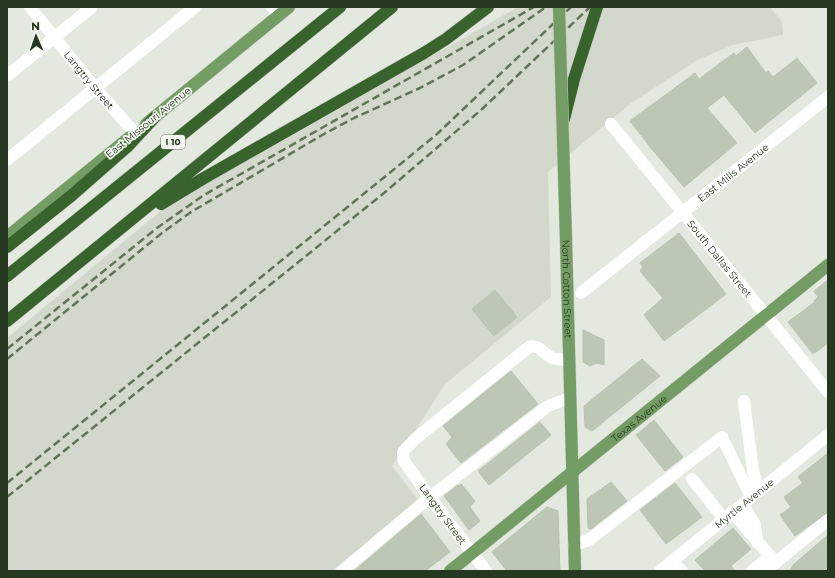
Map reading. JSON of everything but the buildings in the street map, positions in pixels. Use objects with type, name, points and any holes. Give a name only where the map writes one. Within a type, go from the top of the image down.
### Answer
[{"type":"highway","name":"I 10","points":[[7,276],[340,7]]},
{"type":"highway","points":[[7,321],[392,7]]},
{"type":"highway","points":[[124,227],[204,178],[424,53],[446,39],[488,7]]},
{"type":"highway","points":[[562,128],[574,79],[597,7]]},
{"type":"highway","points":[[7,247],[71,196],[128,146],[154,118]]},
{"type":"main road","name":"East Missouri Avenue","points":[[7,237],[154,118],[275,11],[289,7]]},
{"type":"main road","name":"North Cotton Street","points":[[559,7],[575,571]]},
{"type":"main road","name":"Texas Avenue","points":[[450,571],[828,265]]},
{"type":"street","name":"Langtry Street","points":[[30,7],[95,88],[135,133]]},
{"type":"street","points":[[7,76],[92,7]]},
{"type":"street","points":[[7,160],[195,7]]},
{"type":"street","name":"East Mills Avenue","points":[[581,293],[828,98]]},
{"type":"street","name":"South Dallas Street","points":[[611,124],[828,392]]},
{"type":"street","name":"Langtry Street","points":[[486,571],[434,503],[404,461],[403,455],[405,450],[415,439],[529,347],[537,347],[552,358],[568,360]]},
{"type":"street","points":[[342,571],[430,497],[548,406],[569,398]]},
{"type":"street","points":[[744,402],[753,471],[751,497],[757,542]]},
{"type":"street","name":"Myrtle Avenue","points":[[660,571],[828,435]]},
{"type":"street","points":[[574,545],[589,540],[722,437],[751,497]]},
{"type":"street","points":[[692,479],[773,559]]},
{"type":"street","points":[[752,571],[773,559],[828,520]]},
{"type":"street","points":[[765,571],[773,559]]},
{"type":"street","points":[[672,561],[682,571]]},
{"type":"shaded area","points":[[518,7],[770,7],[782,22],[783,35],[733,45],[697,60],[630,104],[548,172],[551,297],[445,384],[392,466],[419,501],[332,571],[7,571],[7,338],[174,200],[297,133]]},
{"type":"railway","points":[[7,349],[157,228],[204,195],[534,7]]},
{"type":"railway","points":[[7,359],[162,233],[191,212],[324,134],[354,118],[420,88],[463,65],[546,7]]},
{"type":"railway","points":[[7,483],[437,134],[571,7]]},
{"type":"railway","points":[[7,497],[384,193],[481,110],[590,7]]}]
